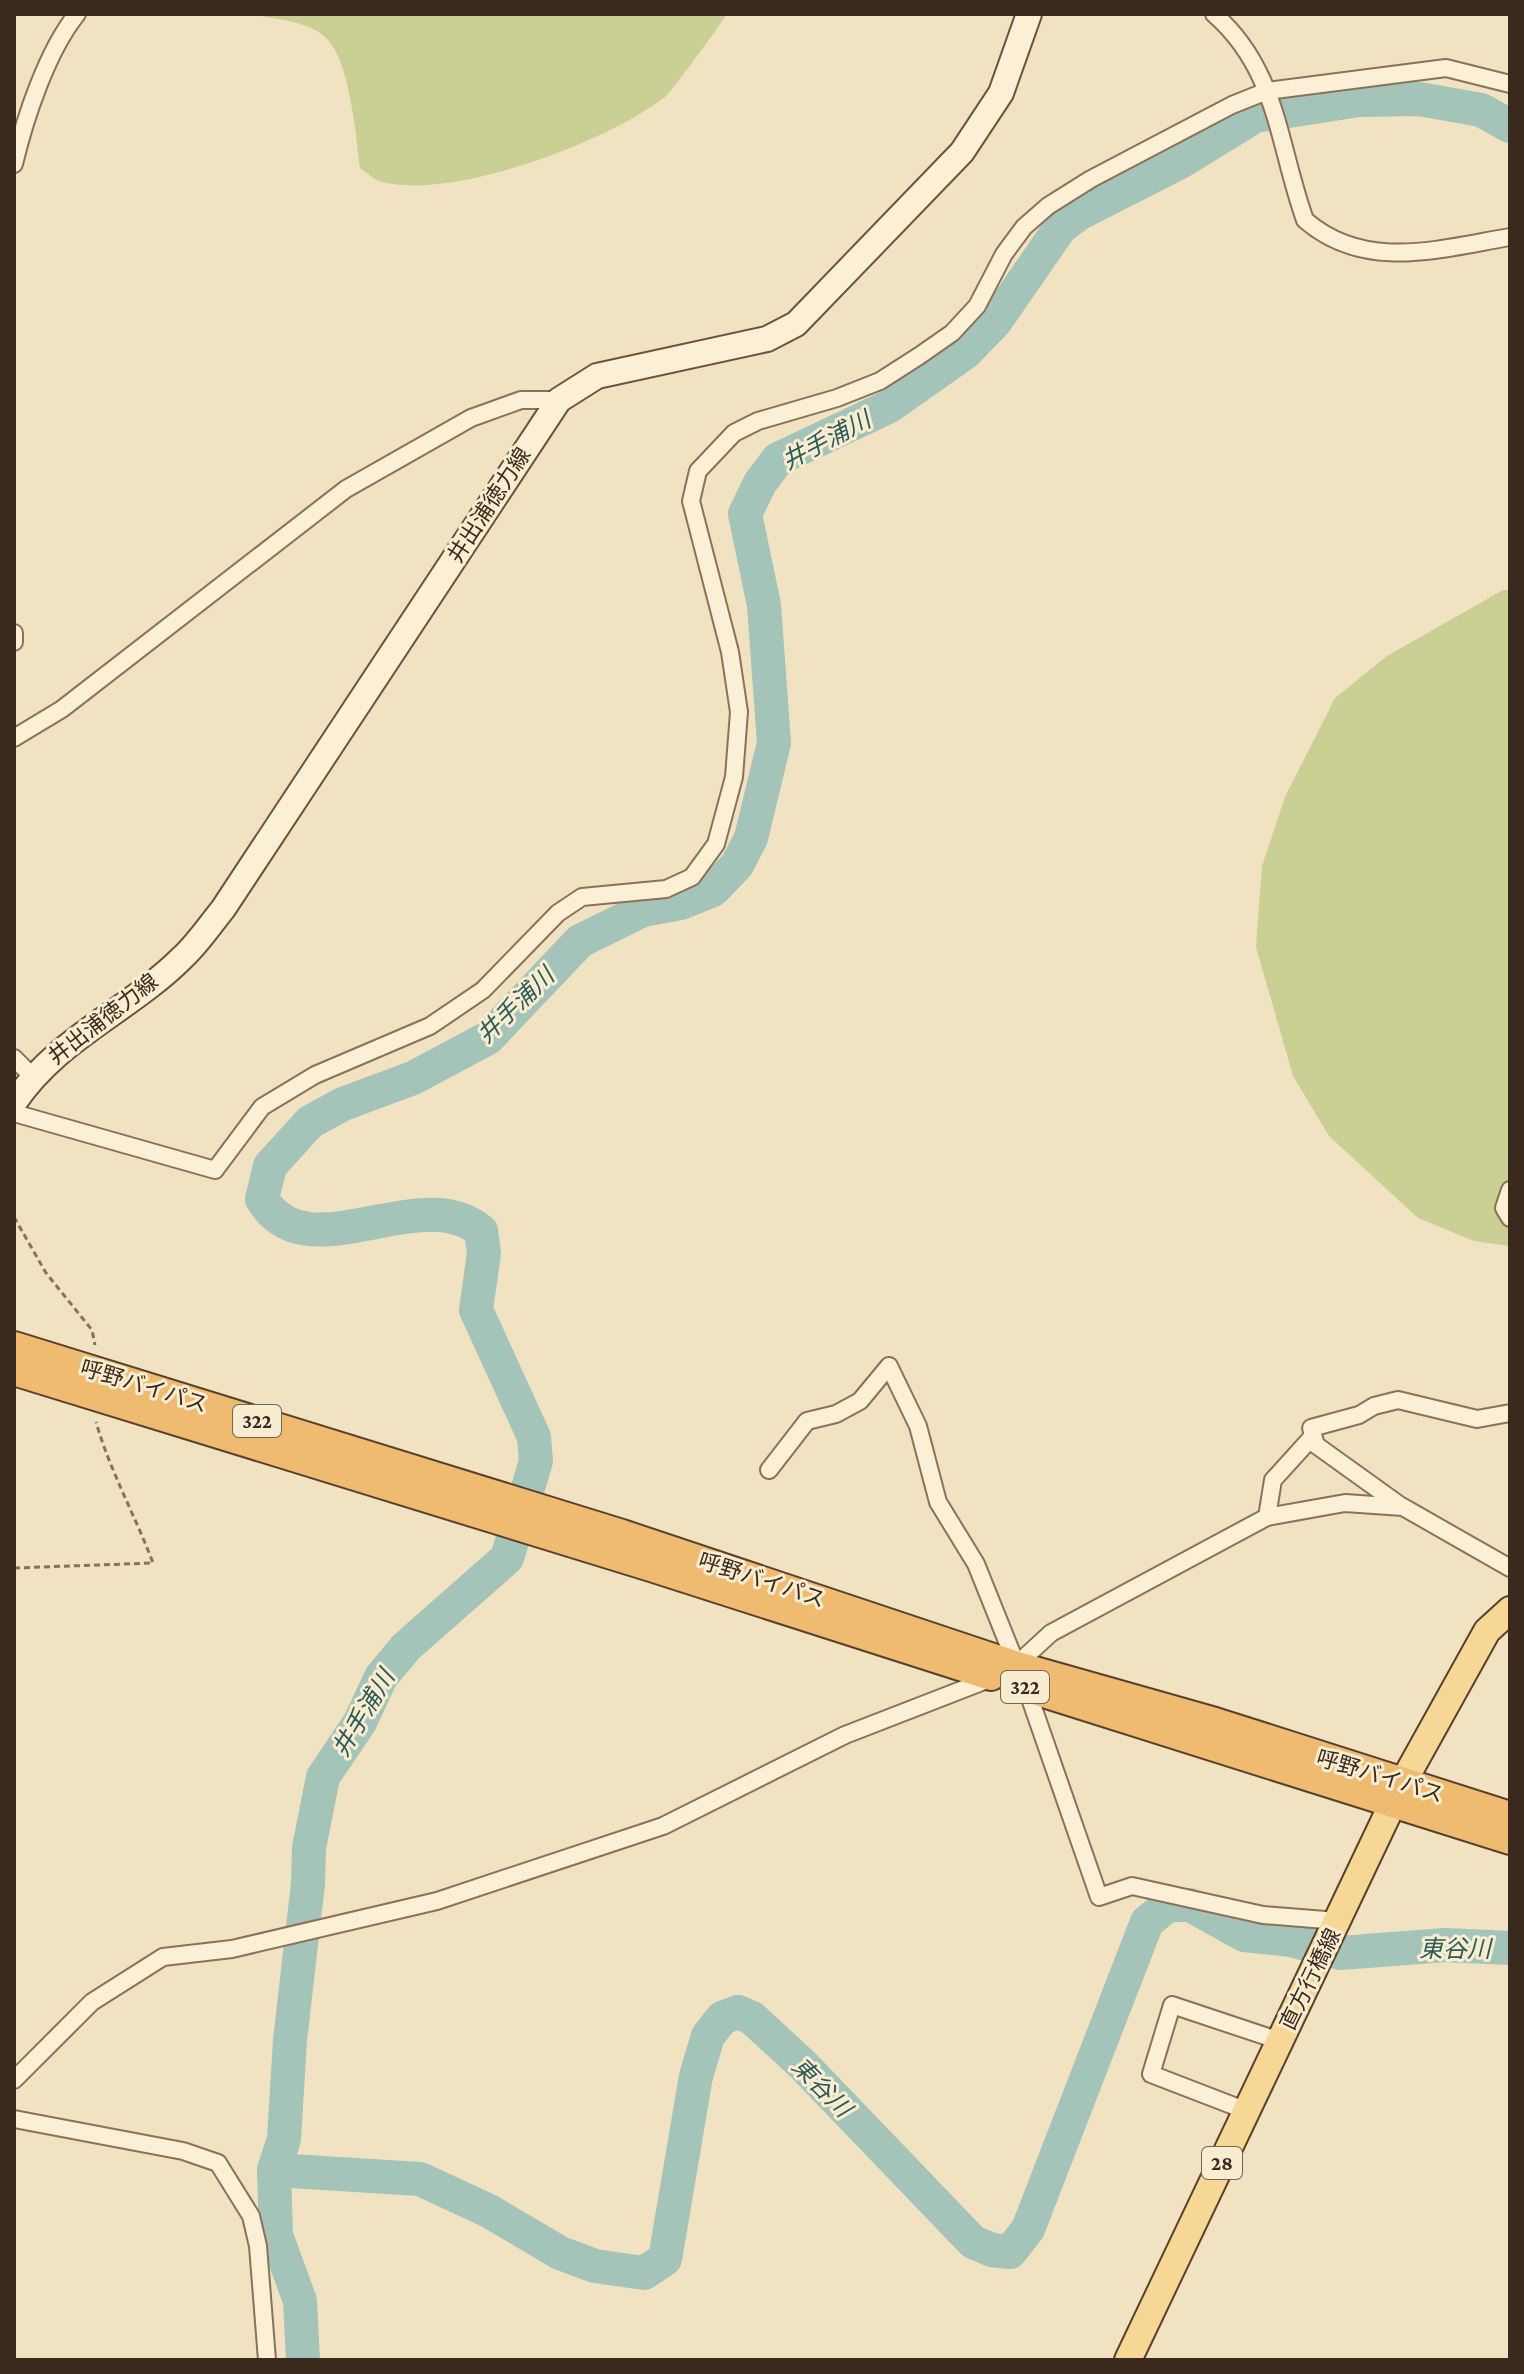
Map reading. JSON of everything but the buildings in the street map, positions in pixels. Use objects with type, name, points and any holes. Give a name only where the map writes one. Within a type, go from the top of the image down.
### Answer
[{"type":"highway","name":"呼野バイパス","points":[[14,1346],[96,1384],[542,1522],[1012,1677],[1215,1722],[1510,1840]]},
{"type":"highway","name":"呼野バイパス","points":[[14,1371],[96,1384]]},
{"type":"highway","name":"呼野バイパス","points":[[1398,1794],[1510,1816]]},
{"type":"main road","name":"井出浦徳力線","points":[[14,1103],[32,1076],[53,1055],[183,958],[223,909],[559,400],[597,376],[767,339],[796,324],[962,152],[1001,93],[1029,14]]},
{"type":"main road","name":"直方行橋線","points":[[1128,2360],[1398,1794],[1487,1631],[1510,1610]]},
{"type":"street","points":[[14,164],[42,77],[65,29],[77,14]]},
{"type":"street","points":[[1214,14],[1232,30],[1260,69],[1305,220],[1321,234],[1341,245],[1378,255],[1419,253],[1510,237]]},
{"type":"street","points":[[14,1113],[215,1170],[262,1107],[315,1075],[430,1026],[483,990],[558,913],[582,897],[666,889],[692,877],[716,844],[734,777],[739,712],[730,652],[691,501],[698,471],[734,433],[758,421],[837,398],[880,381],[919,356],[952,333],[977,306],[1004,254],[1024,227],[1048,206],[1091,179],[1232,105],[1267,91],[1446,68],[1510,84]]},
{"type":"street","points":[[14,738],[62,709],[346,489],[471,418],[521,400],[559,400]]},
{"type":"street","points":[[14,633],[14,642]]},
{"type":"street","points":[[14,1057],[32,1076]]},
{"type":"street","points":[[1510,1190],[1504,1208],[1510,1218]]},
{"type":"street","points":[[769,1470],[807,1421],[836,1414],[860,1401],[889,1366],[918,1426],[938,1502],[976,1564],[1012,1677],[1099,1897],[1132,1886],[1263,1915],[1338,1921]]},
{"type":"street","points":[[1510,1413],[1477,1419],[1398,1400],[1311,1428],[1316,1445],[1403,1507],[1510,1568]]},
{"type":"street","points":[[1267,1517],[1273,1480],[1313,1436]]},
{"type":"street","points":[[14,2080],[92,2002],[163,1957],[232,1949],[437,1901],[663,1826],[845,1735],[1012,1677],[1051,1633],[1267,1517],[1345,1503],[1403,1507]]},
{"type":"street","points":[[1247,2111],[1151,2074],[1172,2005],[1280,2041]]},
{"type":"street","points":[[14,2119],[183,2151],[218,2163],[251,2216],[258,2246],[267,2360]]},
{"type":"path","points":[[14,1217],[46,1273],[92,1330],[106,1456],[133,1509],[153,1563],[14,1568]]},
{"type":"green space","points":[[250,14],[727,14],[665,97],[607,132],[570,148],[491,174],[416,185],[383,182],[360,168],[346,80],[341,63],[326,38],[301,24]]},
{"type":"green space","points":[[1503,590],[1510,590],[1510,1246],[1474,1241],[1418,1218],[1329,1136],[1293,1076],[1256,947],[1262,866],[1285,797],[1335,698],[1387,656]]},
{"type":"waterway","name":"井手浦川","points":[[303,2360],[300,2301],[276,2235],[274,2170],[284,2139],[290,2040],[308,1884],[309,1848],[323,1777],[360,1722],[381,1677],[406,1647],[507,1558],[536,1461],[534,1437],[476,1310],[484,1253],[481,1231],[456,1218],[427,1215],[335,1229],[307,1229],[282,1220],[262,1199],[270,1166],[310,1122],[343,1104],[413,1078],[488,1038],[580,941],[643,910],[681,903],[713,890],[737,865],[751,838],[774,743],[764,605],[745,514],[760,483],[778,459],[888,407],[966,352],[995,322],[1060,228],[1080,213],[1182,161],[1255,116],[1359,100],[1419,99],[1481,110],[1510,126]]},
{"type":"waterway","name":"東谷川","points":[[274,2170],[420,2179],[489,2211],[560,2253],[595,2266],[644,2273],[665,2259],[696,2076],[708,2036],[722,2018],[738,2012],[752,2018],[803,2065],[973,2242],[992,2250],[1010,2252],[1028,2229],[1147,1922],[1168,1905],[1190,1905],[1244,1935],[1291,1940],[1341,1953],[1445,1945],[1510,1948]]}]
